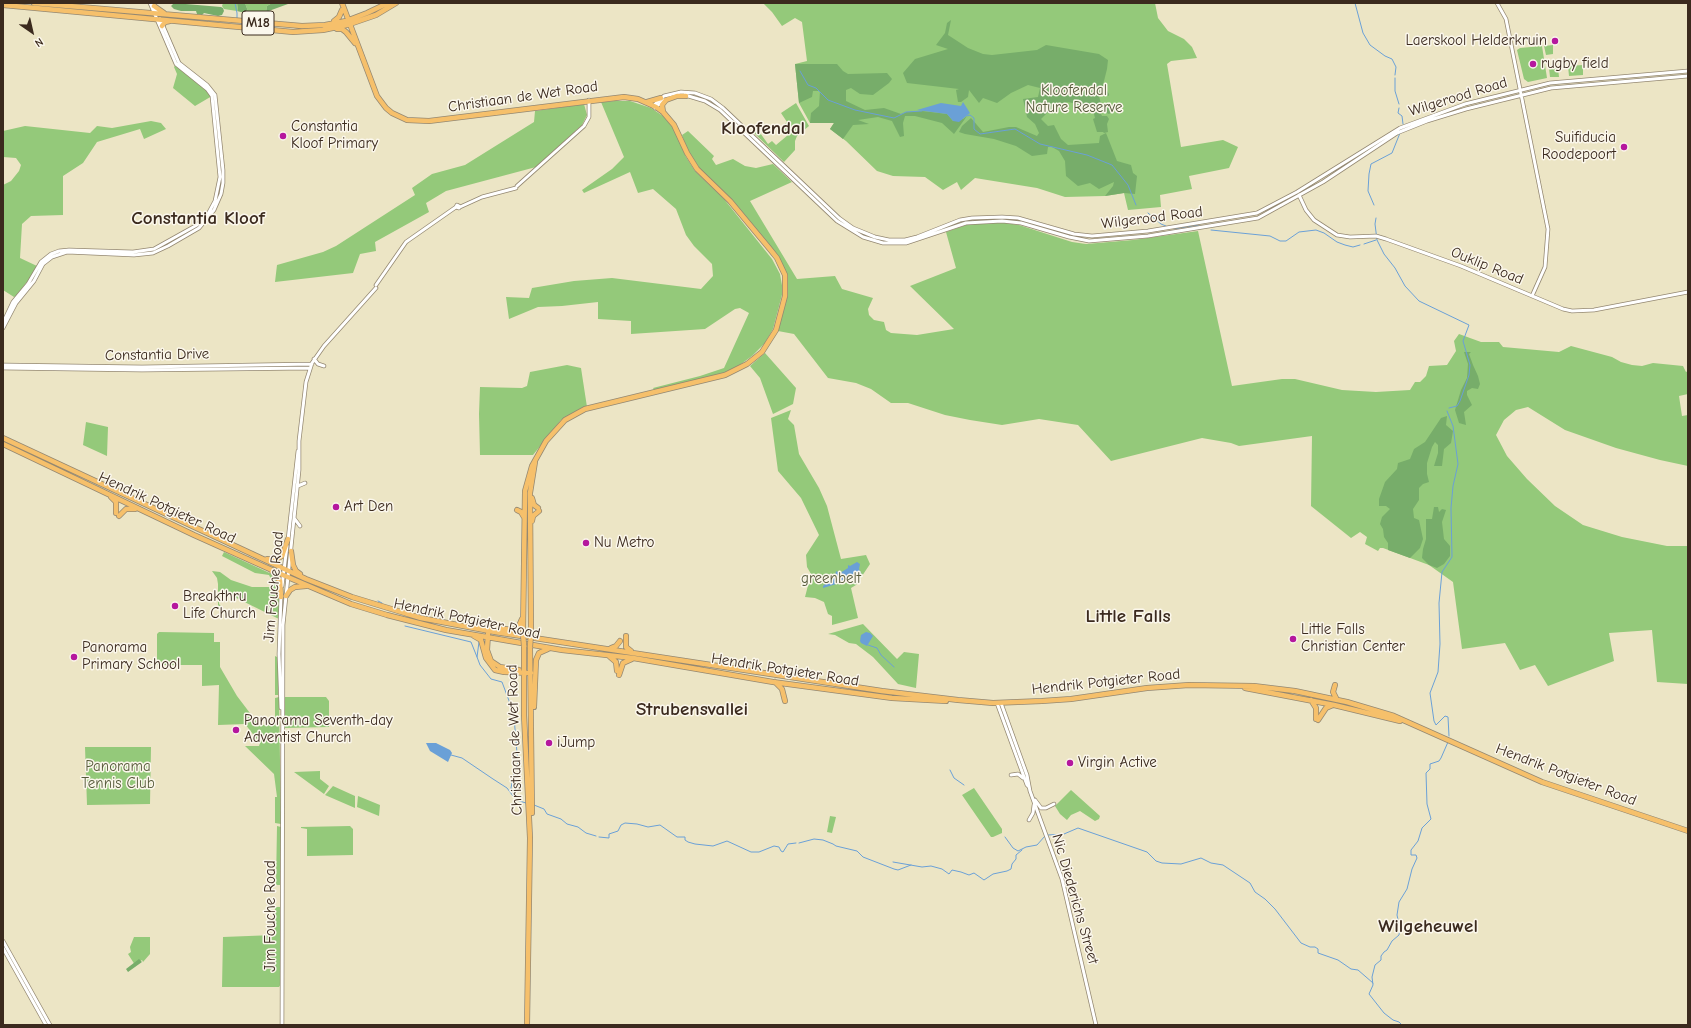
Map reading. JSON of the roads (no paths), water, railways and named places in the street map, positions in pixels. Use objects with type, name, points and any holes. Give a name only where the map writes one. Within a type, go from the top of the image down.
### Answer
[{"type":"main road","name":"M18","points":[[34,3],[293,32],[348,22],[376,14],[396,3]]},
{"type":"main road","name":"Christiaan de Wet Road","points":[[340,3],[354,34],[375,90],[386,108],[407,120],[429,121]]},
{"type":"main road","name":"Christiaan de Wet Road","points":[[340,3],[374,93],[382,106],[392,115],[404,120],[418,123],[619,97],[633,98],[646,102],[664,113],[676,129],[688,156],[697,169],[730,201],[769,248],[780,263],[786,280],[785,296],[777,327],[762,352],[747,364],[731,373],[665,392],[586,411],[560,425],[548,438],[536,456],[528,474],[525,499],[524,683],[530,838],[529,1025]]},
{"type":"main road","name":"M18","points":[[177,18],[287,26],[320,25],[348,22],[388,3]]},
{"type":"main road","points":[[152,4],[161,12],[177,18]]},
{"type":"main road","name":"M18","points":[[3,5],[157,16]]},
{"type":"main road","points":[[320,25],[337,20],[342,10]]},
{"type":"main road","points":[[354,34],[358,24],[376,14]]},
{"type":"main road","points":[[162,26],[164,22],[177,18]]},
{"type":"main road","points":[[305,31],[342,29],[349,34],[355,43]]},
{"type":"main road","points":[[664,113],[662,104],[666,100],[677,96],[686,96]]},
{"type":"main road","name":"Christiaan de Wet Road","points":[[619,97],[638,101],[654,107]]},
{"type":"main road","points":[[646,102],[652,102],[661,98]]},
{"type":"main road","name":"Hendrik Potgieter Road","points":[[3,438],[306,579],[364,601],[440,622],[882,691],[958,700],[999,703],[1071,699],[1148,688],[1189,685],[1274,688],[1381,711],[1417,725],[1542,782],[1688,831]]},
{"type":"main road","name":"Hendrik Potgieter Road","points":[[3,444],[269,569],[351,604],[426,626],[562,650],[634,658],[773,682],[892,698],[938,701],[958,700]]},
{"type":"main road","name":"Christiaan de Wet Road","points":[[529,1025],[533,830],[530,647],[530,493],[536,456]]},
{"type":"main road","points":[[95,487],[114,499],[117,504],[117,514],[128,508],[148,513]]},
{"type":"main road","points":[[530,493],[533,504],[538,510],[533,516],[531,524]]},
{"type":"main road","points":[[525,499],[522,506],[517,509],[521,512],[525,521]]},
{"type":"main road","points":[[234,546],[270,560],[275,560],[283,554],[288,539]]},
{"type":"main road","points":[[291,551],[294,567],[306,579]]},
{"type":"main road","points":[[269,569],[279,579],[284,596],[295,587],[312,587]]},
{"type":"main road","points":[[440,622],[513,630],[521,624],[524,608]]},
{"type":"main road","points":[[485,654],[487,630]]},
{"type":"main road","points":[[466,633],[481,640],[489,663],[495,670],[504,672],[531,672]]},
{"type":"main road","points":[[486,636],[489,658],[494,664],[500,667],[524,672]]},
{"type":"main road","points":[[626,636],[626,647],[634,652]]},
{"type":"main road","points":[[487,646],[491,641],[502,639]]},
{"type":"main road","points":[[605,648],[616,646],[620,640]]},
{"type":"main road","points":[[531,733],[534,718],[537,657],[546,649],[562,650]]},
{"type":"main road","points":[[608,655],[616,662],[618,673],[623,663],[634,658]]},
{"type":"main road","points":[[510,669],[519,667],[524,661]]},
{"type":"main road","points":[[515,672],[522,677],[524,683]]},
{"type":"main road","points":[[773,682],[782,689],[785,701]]},
{"type":"main road","points":[[1311,700],[1316,708],[1317,720],[1327,707],[1335,702],[1333,692],[1335,685]]},
{"type":"main road","name":"Hendrik Potgieter Road","points":[[1233,686],[1311,700],[1335,702]]},
{"type":"street","points":[[1497,3],[1506,19],[1548,229],[1545,267],[1532,296]]},
{"type":"street","points":[[3,323],[13,302],[28,284],[41,262],[52,254],[69,250],[133,252],[154,249],[197,225],[205,218],[214,205],[219,191],[220,177],[212,96],[208,89],[176,64],[152,4]]},
{"type":"street","points":[[3,328],[16,303],[34,281],[43,264],[52,257],[67,252],[134,256],[153,253],[199,228],[214,210],[221,194],[223,183],[215,96],[207,85],[179,64],[157,16]]},
{"type":"street","name":"Wilgerood Road","points":[[654,107],[661,98],[672,93],[685,92],[700,94],[715,102],[839,218],[865,233],[889,240],[900,240],[910,238],[960,220],[985,217],[1018,218],[1084,236],[1142,232],[1250,215],[1262,211],[1297,192],[1373,143],[1408,124],[1465,104],[1521,89],[1562,82],[1688,71]]},
{"type":"street","name":"Wilgerood Road","points":[[654,107],[671,97],[686,96],[705,101],[720,110],[843,225],[863,237],[884,243],[899,244],[912,242],[954,227],[986,221],[1022,223],[1082,241],[1124,239],[1248,221],[1262,217],[1299,196],[1386,139],[1407,128],[1466,109],[1522,94],[1566,86],[1688,76]]},
{"type":"street","name":"Jim Fouche Road","points":[[282,1025],[282,736],[284,596],[288,539],[299,440],[306,382],[311,366],[314,359],[324,346],[370,294],[404,244],[458,207],[481,197],[516,187],[586,124],[589,113],[589,100]]},
{"type":"street","name":"Ouklip Road","points":[[1297,192],[1305,208],[1316,222],[1341,236],[1375,236],[1386,239],[1461,266],[1563,309],[1586,311],[1688,292]]},
{"type":"street","points":[[1291,201],[1298,201],[1305,208]]},
{"type":"street","points":[[314,359],[318,364],[324,366]]},
{"type":"street","name":"Constantia Drive","points":[[3,365],[142,367],[311,366]]},
{"type":"street","name":"Constantia Drive","points":[[3,368],[142,370],[311,366]]},
{"type":"street","name":"Jim Fouche Road","points":[[286,570],[291,551],[300,458],[299,440]]},
{"type":"street","points":[[297,487],[305,484]]},
{"type":"street","points":[[293,529],[301,526],[294,518]]},
{"type":"street","name":"Nic Diederichs Street","points":[[999,703],[1015,741],[1029,787],[1062,879],[1097,1025]]},
{"type":"street","name":"Nic Diederichs Street","points":[[999,703],[1026,783],[1029,787]]},
{"type":"street","points":[[1015,741],[1023,769],[1022,771]]},
{"type":"street","points":[[1011,775],[1020,775],[1026,783]]},
{"type":"street","points":[[1034,801],[1041,808],[1046,808],[1054,804]]},
{"type":"street","points":[[1029,820],[1033,813],[1034,801]]},
{"type":"street","points":[[3,942],[50,1025]]},
{"type":"street","points":[[3,948],[46,1025]]},
{"type":"water","points":[[963,102],[970,113],[959,122],[953,121],[947,114],[917,110],[941,103],[961,106]]},
{"type":"water","points":[[857,562],[860,564],[859,569],[862,575],[859,574],[857,577],[850,579],[848,578],[846,581],[823,588],[823,586],[835,576],[836,571],[840,573],[848,568],[848,565],[850,566]]},
{"type":"water","points":[[866,632],[873,636],[867,646],[860,641],[861,635]]},
{"type":"water","points":[[426,743],[436,743],[450,750],[452,753],[448,762],[430,751]]},
{"type":"waterway","points":[[235,3],[237,19]]},
{"type":"waterway","points":[[1355,3],[1363,33],[1370,45],[1385,56],[1392,59],[1396,67],[1395,75]]},
{"type":"waterway","points":[[800,71],[808,85],[816,88],[828,100],[855,110],[894,118],[906,112],[922,111]]},
{"type":"waterway","points":[[1395,78],[1395,91],[1399,104]]},
{"type":"waterway","points":[[1399,108],[1398,113],[1402,116],[1403,124]]},
{"type":"waterway","points":[[967,116],[970,115],[974,118],[974,129],[980,134],[1015,129],[1040,144],[1087,155],[1112,165],[1128,185],[1136,205]]},
{"type":"waterway","points":[[1374,205],[1368,191],[1371,164],[1392,153],[1400,133]]},
{"type":"waterway","points":[[1148,213],[1161,224],[1166,226]]},
{"type":"waterway","points":[[1376,218],[1375,224],[1377,240],[1384,254],[1395,268],[1405,286],[1419,301],[1469,325],[1463,341],[1470,365],[1469,375],[1457,406],[1449,408]]},
{"type":"waterway","points":[[1174,229],[1199,225]]},
{"type":"waterway","points":[[1211,230],[1270,236],[1280,241],[1286,241],[1299,232],[1316,230],[1345,245],[1353,247],[1360,245]]},
{"type":"waterway","points":[[1364,244],[1376,240]]},
{"type":"waterway","points":[[1447,411],[1453,426],[1458,464],[1453,486],[1451,508],[1452,557],[1442,572],[1439,603],[1440,644],[1438,672],[1430,693],[1434,721],[1436,725],[1445,716],[1448,717],[1449,736]]},
{"type":"waterway","points":[[378,601],[382,603]]},
{"type":"waterway","points":[[405,626],[471,642],[477,657]]},
{"type":"waterway","points":[[479,642],[477,657],[480,665],[491,679],[502,682],[511,706],[514,717],[518,765],[514,772],[511,788],[516,800],[526,803]]},
{"type":"waterway","points":[[868,645],[877,648],[881,655],[894,667]]},
{"type":"waterway","points":[[1402,1025],[1384,1013],[1369,994],[1373,985],[1372,977],[1375,965],[1381,960],[1381,956],[1387,950],[1392,941],[1399,935],[1400,929],[1397,915],[1399,902],[1407,889],[1412,869],[1417,858],[1416,855],[1411,855],[1411,850],[1418,841],[1422,828],[1431,819],[1427,804],[1426,773],[1430,769],[1430,764],[1439,761],[1448,742]]},
{"type":"waterway","points":[[451,755],[462,758],[507,788],[513,796]]},
{"type":"waterway","points":[[950,770],[954,778],[964,785]]},
{"type":"waterway","points":[[534,805],[544,809],[547,814],[561,819],[567,824],[578,827],[586,833],[596,836]]},
{"type":"waterway","points":[[599,837],[609,838],[609,834],[618,831],[621,825],[625,823],[648,827],[660,825],[677,837],[685,837],[685,840],[688,842],[713,846],[727,841],[751,852],[759,852],[774,846],[779,847],[783,852],[788,844],[796,843]]},
{"type":"waterway","points":[[1048,835],[1064,834],[1078,828],[1147,852],[1156,861],[1162,863],[1181,864],[1201,858],[1211,863],[1223,865],[1250,883],[1255,892],[1275,909],[1301,943],[1310,947],[1315,947],[1318,949],[1318,953],[1338,960],[1351,969],[1358,970],[1373,983]]},
{"type":"waterway","points":[[1005,837],[1013,848],[1018,851],[1026,847],[1037,845],[1045,836]]},
{"type":"waterway","points":[[799,843],[814,839],[823,840],[836,846],[857,851],[863,857],[894,869],[898,870],[911,865]]},
{"type":"waterway","points":[[893,862],[922,867],[931,866],[942,869],[949,874],[952,870],[969,875],[974,873],[984,880],[993,874],[1011,869],[1012,864],[1016,859],[1016,855],[1022,850]]},
{"type":"place","name":"Laerskool Helderkruin","points":[[1555,41]]},
{"type":"place","name":"rugby field","points":[[1533,64]]},
{"type":"place","name":"Constantia Kloof Primary","points":[[283,136]]},
{"type":"place","name":"Suifiducia Roodepoort","points":[[1624,147]]},
{"type":"place","name":"Art Den","points":[[336,507]]},
{"type":"place","name":"Nu Metro","points":[[586,543]]},
{"type":"place","name":"Breakthru Life Church","points":[[175,606]]},
{"type":"place","name":"Little Falls Christian Center","points":[[1293,639]]},
{"type":"place","name":"Panorama Primary School","points":[[74,657]]},
{"type":"place","name":"Panorama Seventh-day Adventist Church","points":[[236,730]]},
{"type":"place","name":"iJump","points":[[549,743]]},
{"type":"place","name":"Virgin Active","points":[[1070,763]]},
{"type":"district","name":"Kloofendal","points":[[763,129]]},
{"type":"district","name":"Constantia Kloof","points":[[198,219]]},
{"type":"district","name":"Little Falls","points":[[1128,617]]},
{"type":"district","name":"Strubensvallei","points":[[692,710]]},
{"type":"district","name":"Wilgeheuwel","points":[[1428,927]]},
{"type":"park label","name":"Kloofendal Nature Reserve","points":[[1074,100]]},
{"type":"park label","name":"greenbelt","points":[[831,579]]},
{"type":"park label","name":"Panorama Tennis Club","points":[[118,776]]}]
